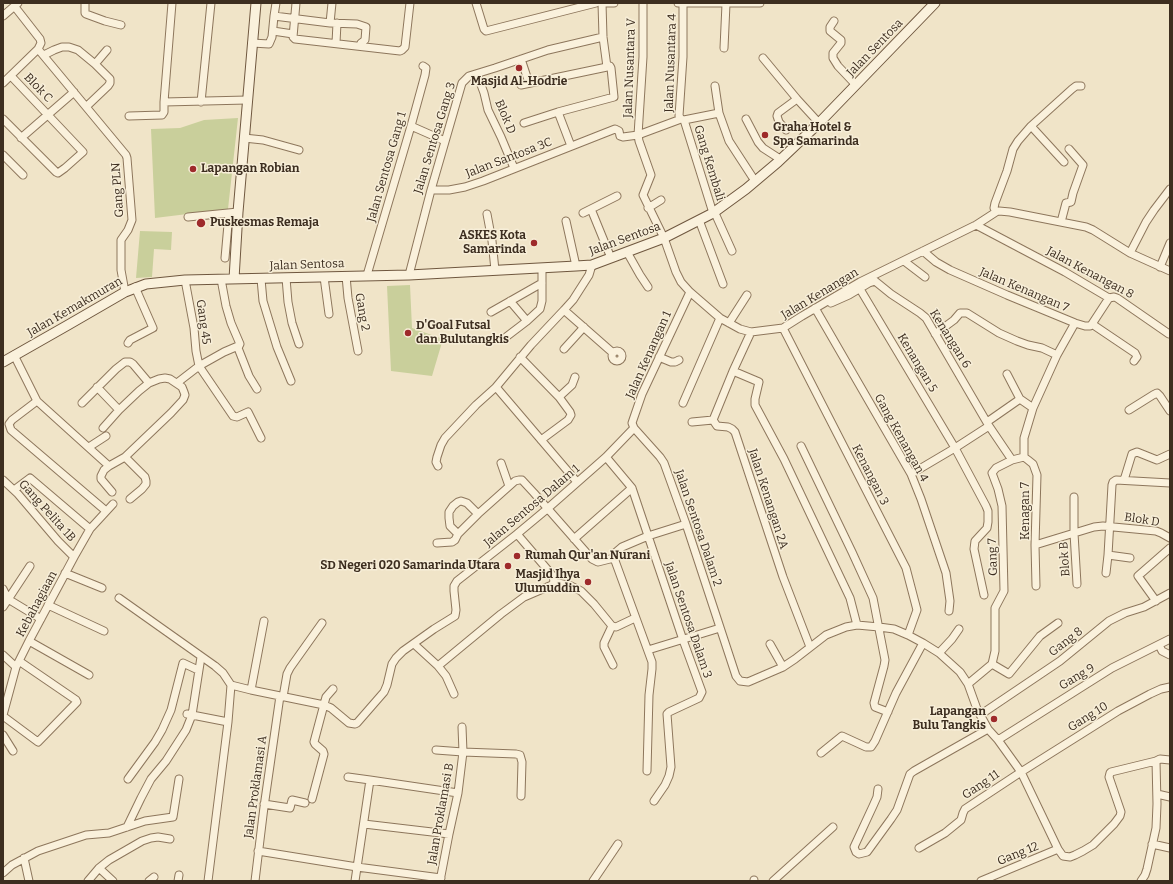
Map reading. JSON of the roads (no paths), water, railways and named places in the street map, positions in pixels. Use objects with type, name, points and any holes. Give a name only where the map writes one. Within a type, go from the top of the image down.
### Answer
[{"type":"street","points":[[85,3],[86,14],[121,25]]},
{"type":"street","points":[[130,116],[162,115],[164,112],[172,3]]},
{"type":"street","points":[[201,102],[211,3]]},
{"type":"street","points":[[234,279],[238,212],[256,3]]},
{"type":"street","points":[[252,43],[269,44],[273,31],[276,3]]},
{"type":"street","points":[[296,3],[293,34],[295,39],[400,50],[405,47],[410,3]]},
{"type":"street","points":[[332,3],[336,43]]},
{"type":"street","points":[[476,3],[485,30],[596,3]]},
{"type":"street","points":[[607,66],[603,37],[602,3],[614,3]]},
{"type":"street","name":"Jalan Nusantara V","points":[[643,3],[643,57],[638,134],[651,175],[643,195],[648,208]]},
{"type":"street","points":[[678,3],[760,3]]},
{"type":"street","name":"Jalan Nusantara 4","points":[[683,3],[683,57],[679,116],[683,119]]},
{"type":"street","name":"Jalan Sentosa","points":[[234,279],[409,275],[576,266],[592,264],[611,258],[664,238],[714,212],[755,181],[819,123],[935,3]]},
{"type":"street","points":[[724,48],[726,4]]},
{"type":"street","points":[[3,16],[17,5],[42,43],[5,80]]},
{"type":"street","points":[[274,16],[334,23],[357,24],[366,27],[365,40],[360,46]]},
{"type":"street","points":[[834,21],[830,27],[830,31],[840,39],[841,43],[833,53],[833,58],[838,66],[856,85]]},
{"type":"street","points":[[273,31],[293,34]]},
{"type":"street","name":"Jalan Sentosa Gang 3","points":[[409,275],[431,190],[462,84],[469,76],[548,50],[603,37]]},
{"type":"street","points":[[44,55],[58,49],[69,47],[78,50],[106,75],[111,81],[108,86],[87,106]]},
{"type":"street","name":"Gang PLN","points":[[38,48],[124,151],[128,158],[132,220],[128,230],[121,240],[121,270],[125,292]]},
{"type":"street","points":[[95,64],[107,50]]},
{"type":"street","points":[[763,58],[819,123]]},
{"type":"street","points":[[521,59],[525,84],[610,66],[614,97],[524,123]]},
{"type":"street","name":"Jalan Sentosa Gang 1","points":[[367,275],[425,75],[425,67],[422,66]]},
{"type":"street","name":"Blok D","points":[[477,74],[488,110],[514,168]]},
{"type":"street","name":"Blok C","points":[[5,80],[49,115],[83,152],[58,173],[54,171],[21,138]]},
{"type":"street","points":[[715,86],[719,113],[729,141],[755,181]]},
{"type":"street","points":[[1082,86],[1076,86],[1072,89],[1031,126],[1018,141],[994,208],[996,212],[1010,212],[1086,227],[1130,253],[1170,271]]},
{"type":"street","points":[[3,119],[21,138],[74,92]]},
{"type":"street","points":[[786,130],[779,122],[777,116],[778,113],[797,99]]},
{"type":"street","points":[[164,102],[247,100]]},
{"type":"street","points":[[558,112],[571,146]]},
{"type":"street","points":[[638,134],[683,119],[719,113]]},
{"type":"street","name":"Gang Kembali","points":[[683,119],[714,212],[732,251]]},
{"type":"street","points":[[746,119],[758,142],[763,148],[780,159]]},
{"type":"street","points":[[411,126],[445,141]]},
{"type":"street","points":[[1031,126],[1064,162]]},
{"type":"street","name":"Jalan Santosa 3C","points":[[431,190],[449,190],[465,187],[615,129],[619,131],[621,137],[638,134]]},
{"type":"street","points":[[244,138],[263,140],[299,150]]},
{"type":"street","points":[[1061,222],[1066,203],[1071,202],[1083,166],[1069,149]]},
{"type":"street","points":[[3,154],[23,175]]},
{"type":"street","points":[[1130,253],[1146,222],[1170,189]]},
{"type":"street","points":[[583,213],[617,196]]},
{"type":"street","points":[[648,208],[662,200]]},
{"type":"street","name":"Jalan Kenangan","points":[[648,208],[664,238],[681,282],[690,292],[720,318],[740,329],[751,332],[783,328],[815,308],[869,278],[976,225],[996,212]]},
{"type":"street","points":[[591,209],[611,258]]},
{"type":"street","points":[[188,217],[238,212]]},
{"type":"street","points":[[225,258],[228,213]]},
{"type":"street","points":[[487,214],[495,270]]},
{"type":"street","points":[[699,220],[723,284]]},
{"type":"street","points":[[566,221],[576,266]]},
{"type":"street","name":"Jalan Kenangan 8","points":[[976,225],[1065,272],[1109,298],[1117,298],[1168,334]]},
{"type":"street","points":[[1160,267],[1170,243]]},
{"type":"street","name":"Jalan Kenangan 7","points":[[923,250],[936,262],[950,270],[1007,295],[1075,323],[1085,326],[1090,326],[1092,324]]},
{"type":"street","points":[[626,252],[648,286]]},
{"type":"street","points":[[904,261],[925,277]]},
{"type":"street","points":[[438,466],[436,457],[440,445],[445,438],[476,405],[496,387],[520,357],[573,300],[589,275],[592,264]]},
{"type":"street","points":[[506,337],[540,309],[542,301],[542,268]]},
{"type":"street","name":"Gang 2","points":[[346,276],[348,298],[358,351]]},
{"type":"street","points":[[324,277],[329,314]]},
{"type":"street","points":[[286,278],[292,323],[299,344]]},
{"type":"street","points":[[221,279],[226,306],[240,344],[238,346],[249,376],[257,389]]},
{"type":"street","name":"Jalan Kemakmuran","points":[[3,362],[135,287],[146,284],[185,280],[234,279]]},
{"type":"street","points":[[261,279],[263,301],[277,347],[291,381]]},
{"type":"street","name":"Gang 45","points":[[185,280],[199,366]]},
{"type":"street","name":"Kenangan 6","points":[[828,301],[832,303],[873,280],[878,282],[891,294],[924,316],[988,424],[1012,460]]},
{"type":"street","points":[[491,312],[542,283]]},
{"type":"street","points":[[128,343],[130,340],[153,328],[135,287]]},
{"type":"street","name":"Kenangan 5","points":[[860,288],[955,448],[988,511],[987,528],[976,541],[974,546],[984,595]]},
{"type":"street","name":"Jalan Kenangan 1","points":[[634,428],[632,420],[642,394],[690,292]]},
{"type":"street","points":[[728,323],[747,295]]},
{"type":"street","points":[[1109,298],[1092,324],[1135,353],[1137,357],[1134,361]]},
{"type":"street","points":[[510,301],[527,321]]},
{"type":"street","name":"Gang Kenangan 4","points":[[815,308],[911,474],[946,573],[950,600],[949,611]]},
{"type":"street","points":[[564,310],[613,353]]},
{"type":"street","points":[[935,334],[954,320],[960,313],[962,313],[967,314],[1005,335],[1028,345],[1042,348],[1058,355]]},
{"type":"street","points":[[682,403],[720,318]]},
{"type":"street","points":[[1012,460],[1024,457],[1024,438],[1033,408],[1075,323]]},
{"type":"street","points":[[564,349],[584,327]]},
{"type":"street","name":"Kenangan 3","points":[[783,328],[906,568],[917,610],[908,635]]},
{"type":"street","points":[[692,422],[713,420],[751,332]]},
{"type":"street","points":[[177,383],[199,366],[238,346]]},
{"type":"street","points":[[14,355],[37,401],[109,466]]},
{"type":"street","points":[[520,357],[559,396],[571,415],[568,420],[541,440]]},
{"type":"street","points":[[659,357],[671,362],[680,360]]},
{"type":"street","points":[[82,403],[116,368],[127,361],[133,364],[149,383]]},
{"type":"street","points":[[199,366],[233,416],[237,417],[248,412],[261,438]]},
{"type":"street","name":"Jalan Kenangan 2A","points":[[733,371],[759,382],[755,405],[784,459],[850,598],[857,626]]},
{"type":"street","points":[[1007,374],[1020,399],[1033,408]]},
{"type":"street","points":[[559,396],[572,385],[575,377]]},
{"type":"street","points":[[103,428],[119,410],[149,383],[159,378],[165,378],[170,379],[182,387],[185,395],[183,400],[171,413],[125,457],[104,470],[101,479],[112,492]]},
{"type":"street","points":[[97,387],[119,410]]},
{"type":"street","points":[[496,387],[577,482]]},
{"type":"street","points":[[1129,410],[1157,394],[1170,411]]},
{"type":"street","points":[[911,474],[955,448],[1020,399]]},
{"type":"street","points":[[37,401],[12,420],[10,422],[10,428],[17,436],[106,510]]},
{"type":"street","name":"Jalan Kenangan 2A","points":[[713,420],[717,426],[728,427],[734,432],[783,577],[810,646]]},
{"type":"street","name":"Jalan Sentosa Dalam 1","points":[[414,644],[455,616],[454,586],[457,581],[518,534],[547,509],[606,457],[634,428]]},
{"type":"street","name":"Jalan Sentosa Dalam 2","points":[[634,428],[660,457],[664,464],[686,524],[736,676],[744,683],[783,667]]},
{"type":"street","points":[[89,447],[106,436]]},
{"type":"street","points":[[801,446],[873,598],[885,660],[874,703],[875,707],[888,712]]},
{"type":"street","points":[[1124,480],[1132,454],[1137,452],[1154,460],[1170,454]]},
{"type":"street","points":[[125,457],[145,477],[146,481],[146,484],[142,489],[130,499]]},
{"type":"street","name":"Jalan Sentosa Dalam 3","points":[[606,457],[632,488],[702,692],[699,698],[667,714],[671,767],[665,785],[654,801]]},
{"type":"street","name":"Kenagan 7","points":[[1024,457],[1033,464],[1037,475],[1035,545],[1094,527],[1109,526]]},
{"type":"street","name":"Gang 7","points":[[992,664],[995,651],[995,608],[1004,591],[1002,506],[992,473],[996,468],[1012,460]]},
{"type":"street","points":[[501,463],[510,486]]},
{"type":"street","points":[[14,490],[30,478],[90,529]]},
{"type":"street","name":"Gang Pelita 1B","points":[[3,480],[14,490],[58,541],[74,557]]},
{"type":"street","points":[[437,542],[452,542],[455,540],[458,534],[478,514],[510,486],[518,480],[522,480],[595,561],[598,562],[614,558]]},
{"type":"street","points":[[1106,573],[1113,482],[1116,480],[1124,480],[1170,483]]},
{"type":"street","points":[[574,539],[632,488]]},
{"type":"street","points":[[1074,497],[1074,534]]},
{"type":"street","points":[[458,534],[450,526],[449,512],[452,506],[458,502],[467,503],[478,514]]},
{"type":"street","name":"Kebahagiaan","points":[[3,715],[18,664],[29,641],[90,529],[113,504]]},
{"type":"street","points":[[647,771],[649,695],[652,662],[614,558],[615,553],[618,550],[648,536],[686,524]]},
{"type":"street","name":"Blok D","points":[[1109,526],[1156,532],[1170,538]]},
{"type":"street","points":[[518,534],[553,576],[554,582]]},
{"type":"street","name":"Blok B","points":[[1074,534],[1077,584]]},
{"type":"street","points":[[1035,545],[1036,586]]},
{"type":"street","points":[[1156,601],[1138,576],[1170,548]]},
{"type":"street","points":[[1108,555],[1130,558]]},
{"type":"street","points":[[3,607],[30,566]]},
{"type":"street","points":[[65,573],[102,588]]},
{"type":"street","points":[[554,582],[571,586],[581,591],[612,626],[616,627],[635,618]]},
{"type":"street","points":[[438,666],[524,597],[552,585],[554,582]]},
{"type":"street","points":[[3,590],[8,599],[41,619]]},
{"type":"street","name":"Gang 8","points":[[980,715],[1060,661],[1109,621],[1125,613],[1144,607],[1170,593]]},
{"type":"street","points":[[119,598],[214,666],[223,673],[231,685],[228,722],[208,881]]},
{"type":"street","points":[[48,605],[104,631]]},
{"type":"street","points":[[251,690],[264,621]]},
{"type":"street","name":"Jalan Proklamasi A","points":[[255,881],[264,804],[281,696],[290,668],[322,623]]},
{"type":"street","points":[[968,684],[992,664],[1009,674],[1040,636],[1058,623]]},
{"type":"street","points":[[612,626],[604,643],[604,647],[613,665]]},
{"type":"street","points":[[770,644],[783,667],[810,646],[835,631],[846,627],[879,627],[894,629],[908,635],[939,653],[960,672],[968,684],[980,715],[988,729],[998,740],[1021,772],[1057,847],[1064,856],[1076,855],[1093,845],[1114,824],[1121,812],[1109,778],[1111,772],[1160,760],[1170,760]]},
{"type":"street","points":[[648,650],[720,628]]},
{"type":"street","points":[[939,653],[959,629]]},
{"type":"street","name":"Gang 9","points":[[998,740],[1112,668],[1170,639]]},
{"type":"street","points":[[29,641],[89,674]]},
{"type":"street","points":[[821,753],[842,736],[866,748],[871,747],[896,693],[923,643]]},
{"type":"street","points":[[231,685],[324,705],[331,708],[349,722],[355,724],[384,692],[394,661],[414,644],[438,666],[446,676],[454,694]]},
{"type":"street","points":[[1159,645],[1162,651],[1170,655]]},
{"type":"street","points":[[3,654],[78,702],[38,742],[3,715]]},
{"type":"street","points":[[127,827],[150,779],[176,747],[186,730],[201,657]]},
{"type":"street","points":[[128,779],[162,730],[171,710],[182,664],[184,663],[198,670]]},
{"type":"street","name":"Gang 10","points":[[1021,772],[1118,711],[1150,694],[1170,687]]},
{"type":"street","points":[[264,804],[290,808],[292,800],[308,801],[324,754],[323,751],[314,743],[326,697],[333,689]]},
{"type":"street","points":[[189,714],[228,722]]},
{"type":"street","name":"Jalan Proklamasi B","points":[[441,880],[458,793],[462,752],[462,727]]},
{"type":"street","points":[[878,789],[875,802],[854,847],[856,852],[859,854],[867,852],[891,819],[910,774],[988,729]]},
{"type":"street","points":[[3,735],[13,751]]},
{"type":"street","points":[[436,750],[520,755],[522,762],[521,796]]},
{"type":"street","points":[[1141,881],[1147,868],[1156,828],[1156,761]]},
{"type":"street","name":"Gang 11","points":[[919,848],[946,833],[961,820],[962,813],[965,809],[1021,772]]},
{"type":"street","points":[[348,777],[458,793]]},
{"type":"street","points":[[3,873],[12,864],[38,851],[86,835],[109,833],[155,819],[173,817],[179,779]]},
{"type":"street","points":[[356,881],[369,779]]},
{"type":"street","points":[[1157,794],[1170,797]]},
{"type":"street","points":[[364,824],[449,834]]},
{"type":"street","points":[[772,881],[833,827]]},
{"type":"street","points":[[88,881],[99,868],[114,857],[142,841],[150,838],[170,839]]},
{"type":"street","points":[[593,881],[618,844]]},
{"type":"street","points":[[1152,844],[1170,848]]},
{"type":"street","name":"Gang 12","points":[[981,881],[990,879],[1057,847]]},
{"type":"street","points":[[258,851],[357,868],[441,880]]},
{"type":"street","points":[[24,858],[29,881]]},
{"type":"street","points":[[99,868],[113,881]]},
{"type":"place","name":"Masjid Al-Hodrie","points":[[519,68]]},
{"type":"place","name":"Graha Hotel & Spa Samarinda","points":[[765,135]]},
{"type":"place","name":"Lapangan Robian","points":[[193,169]]},
{"type":"place","name":"Puskesmas Remaja","points":[[201,223]]},
{"type":"place","name":"ASKES Kota Samarinda","points":[[534,243]]},
{"type":"place","name":"D'Goal Futsal dan Bulutangkis","points":[[408,333]]},
{"type":"place","name":"Rumah Qur'an Nurani","points":[[517,556]]},
{"type":"place","name":"SD Negeri 020 Samarinda Utara","points":[[508,566]]},
{"type":"place","name":"Masjid Ihya Ulumuddin","points":[[588,582]]},
{"type":"place","name":"Lapangan Bulu Tangkis","points":[[994,719]]}]
